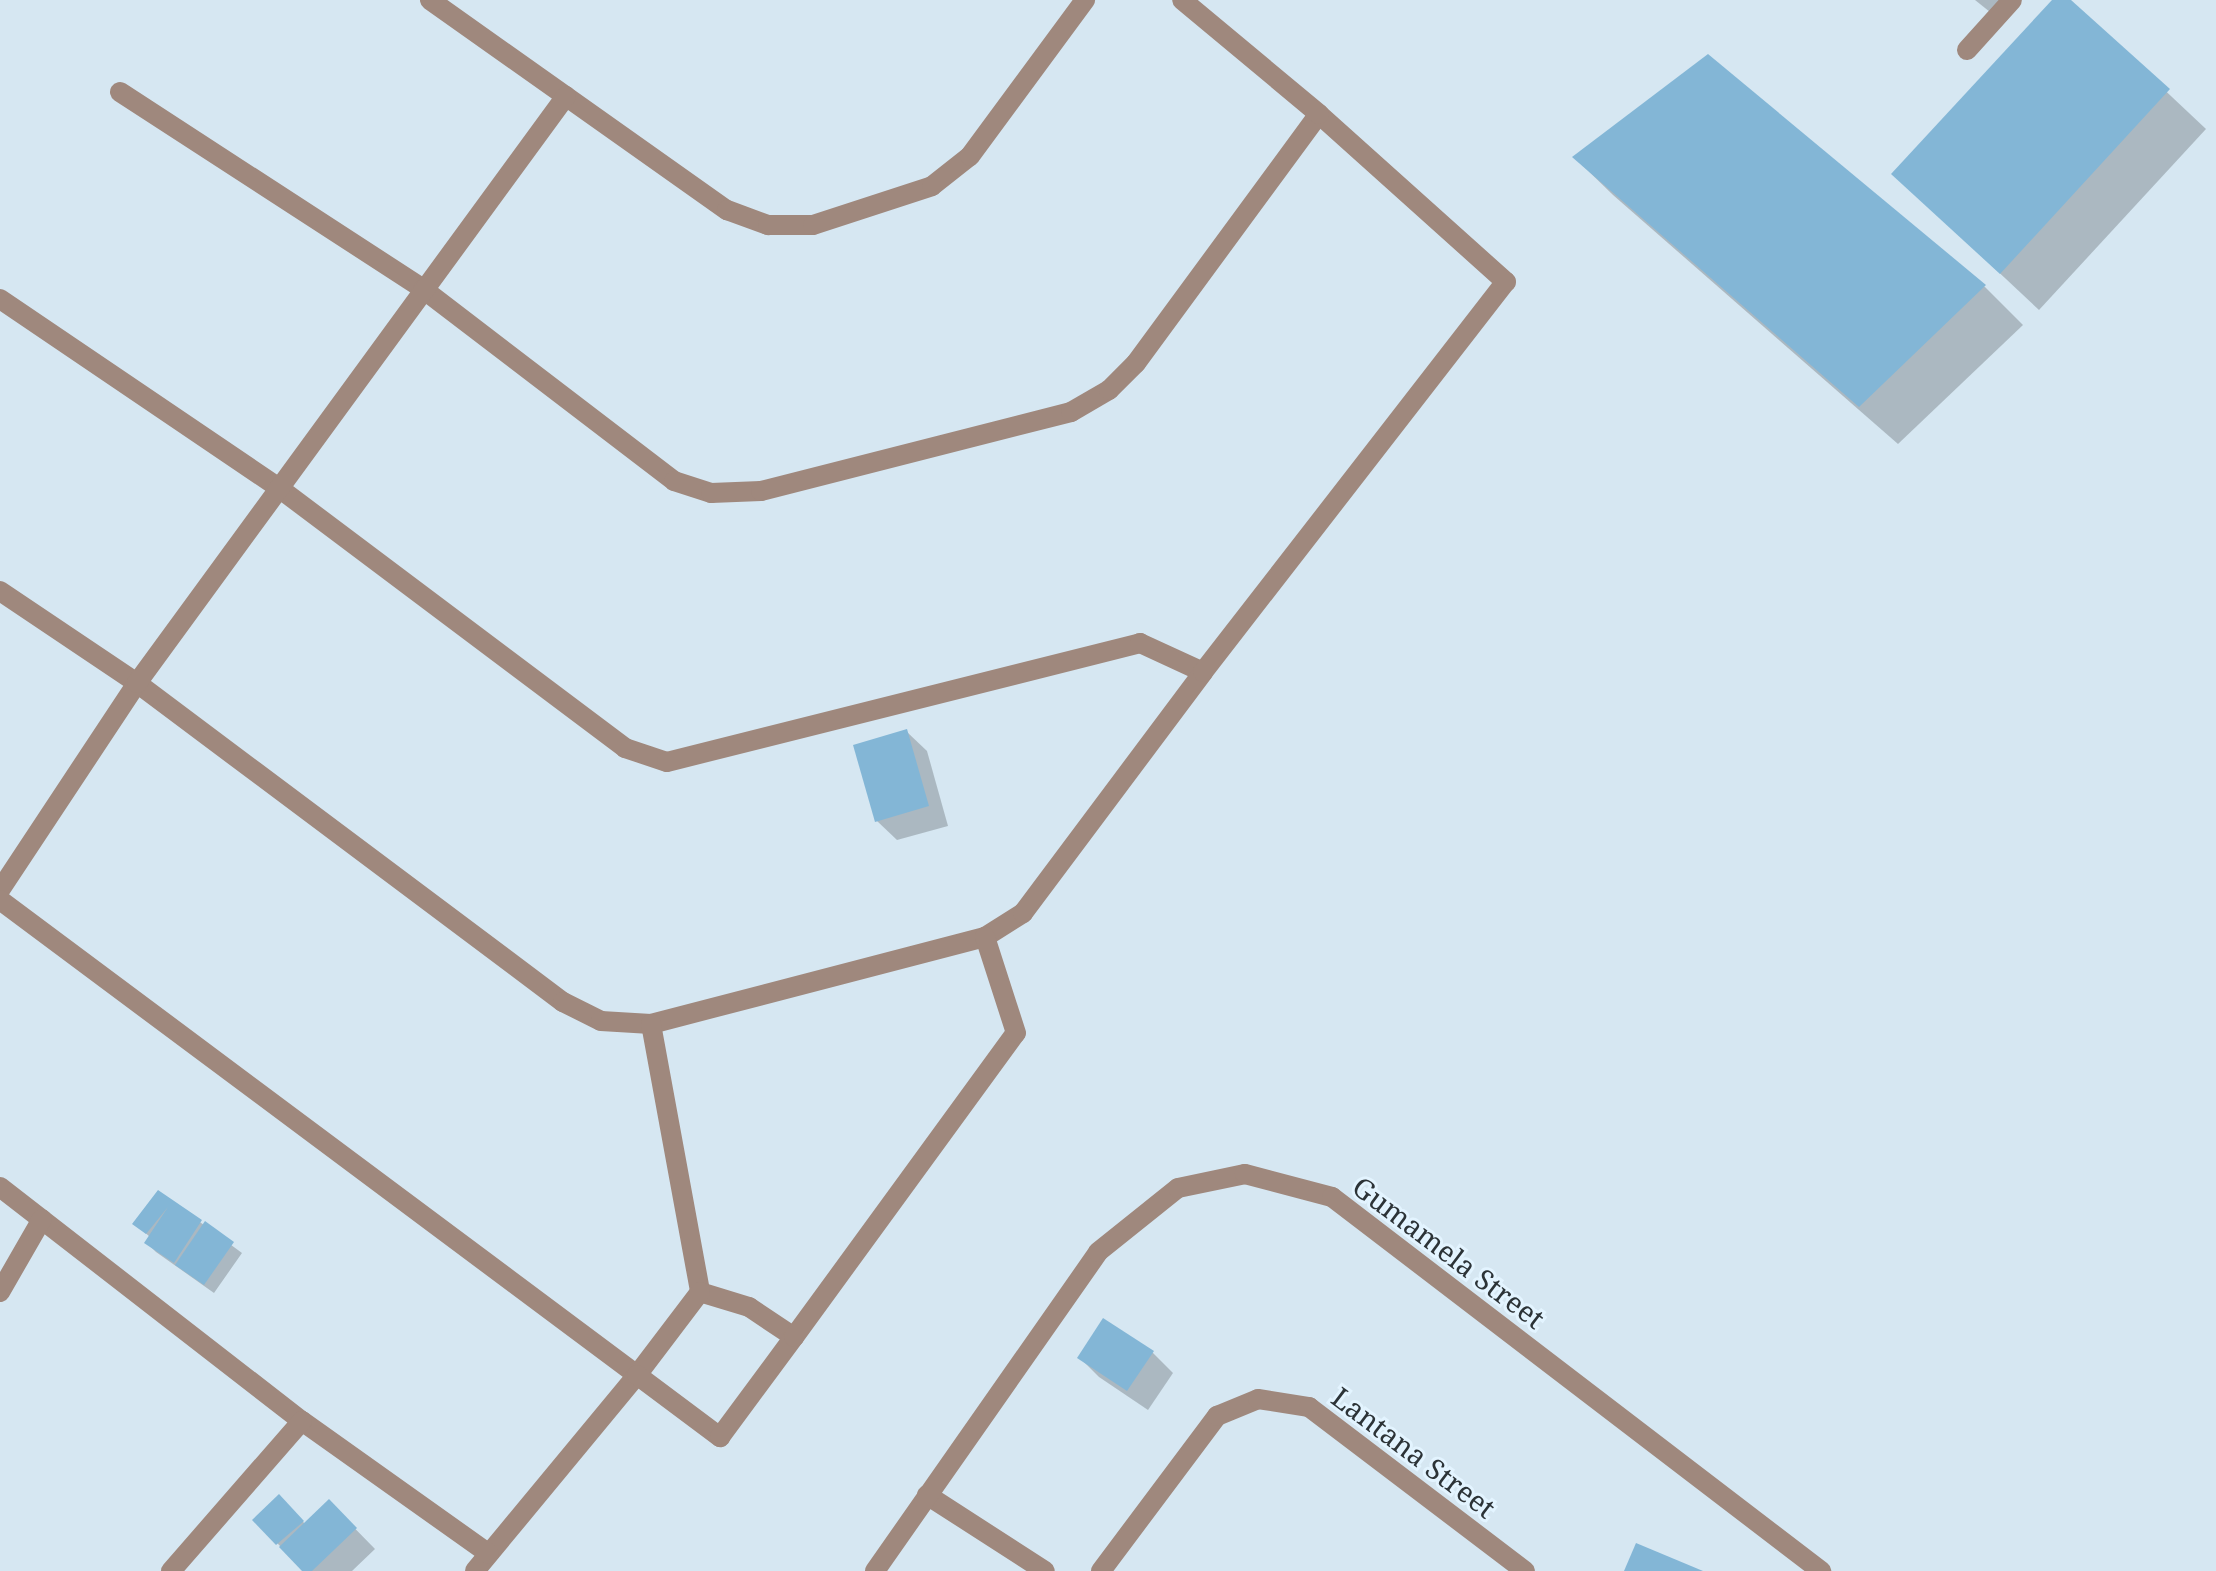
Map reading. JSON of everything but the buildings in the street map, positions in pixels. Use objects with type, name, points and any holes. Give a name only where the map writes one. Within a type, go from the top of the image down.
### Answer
[{"type":"street","points":[[430,0],[727,210],[768,225],[813,225],[932,186],[961,163],[1085,0]]},
{"type":"street","points":[[0,591],[137,683],[563,1002],[601,1021],[651,1024],[985,937],[1023,913],[1203,672],[1506,282],[1319,114],[1182,0]]},
{"type":"street","points":[[1967,50],[2012,0]]},
{"type":"street","points":[[120,92],[423,289],[674,481],[711,493],[761,491],[1071,412],[1109,390],[1136,363],[1319,114]]},
{"type":"street","points":[[0,890],[137,683],[566,96]]},
{"type":"street","points":[[0,299],[279,488],[625,748],[667,762],[1140,643],[1203,672]]},
{"type":"street","points":[[0,900],[720,1437],[1016,1033],[985,937]]},
{"type":"street","points":[[475,1571],[637,1375],[700,1292],[651,1024]]},
{"type":"street","name":"Gumamela Street","points":[[875,1571],[1098,1252],[1178,1188],[1245,1174],[1332,1197],[1821,1571]]},
{"type":"street","points":[[0,1187],[302,1421],[489,1554]]},
{"type":"street","points":[[0,1292],[42,1219]]},
{"type":"street","points":[[700,1292],[749,1307],[794,1337]]},
{"type":"street","name":"Lantana Street","points":[[1101,1571],[1217,1416],[1258,1399],[1309,1407],[1525,1571]]},
{"type":"street","points":[[171,1571],[302,1421]]},
{"type":"street","points":[[927,1495],[1045,1571]]}]
